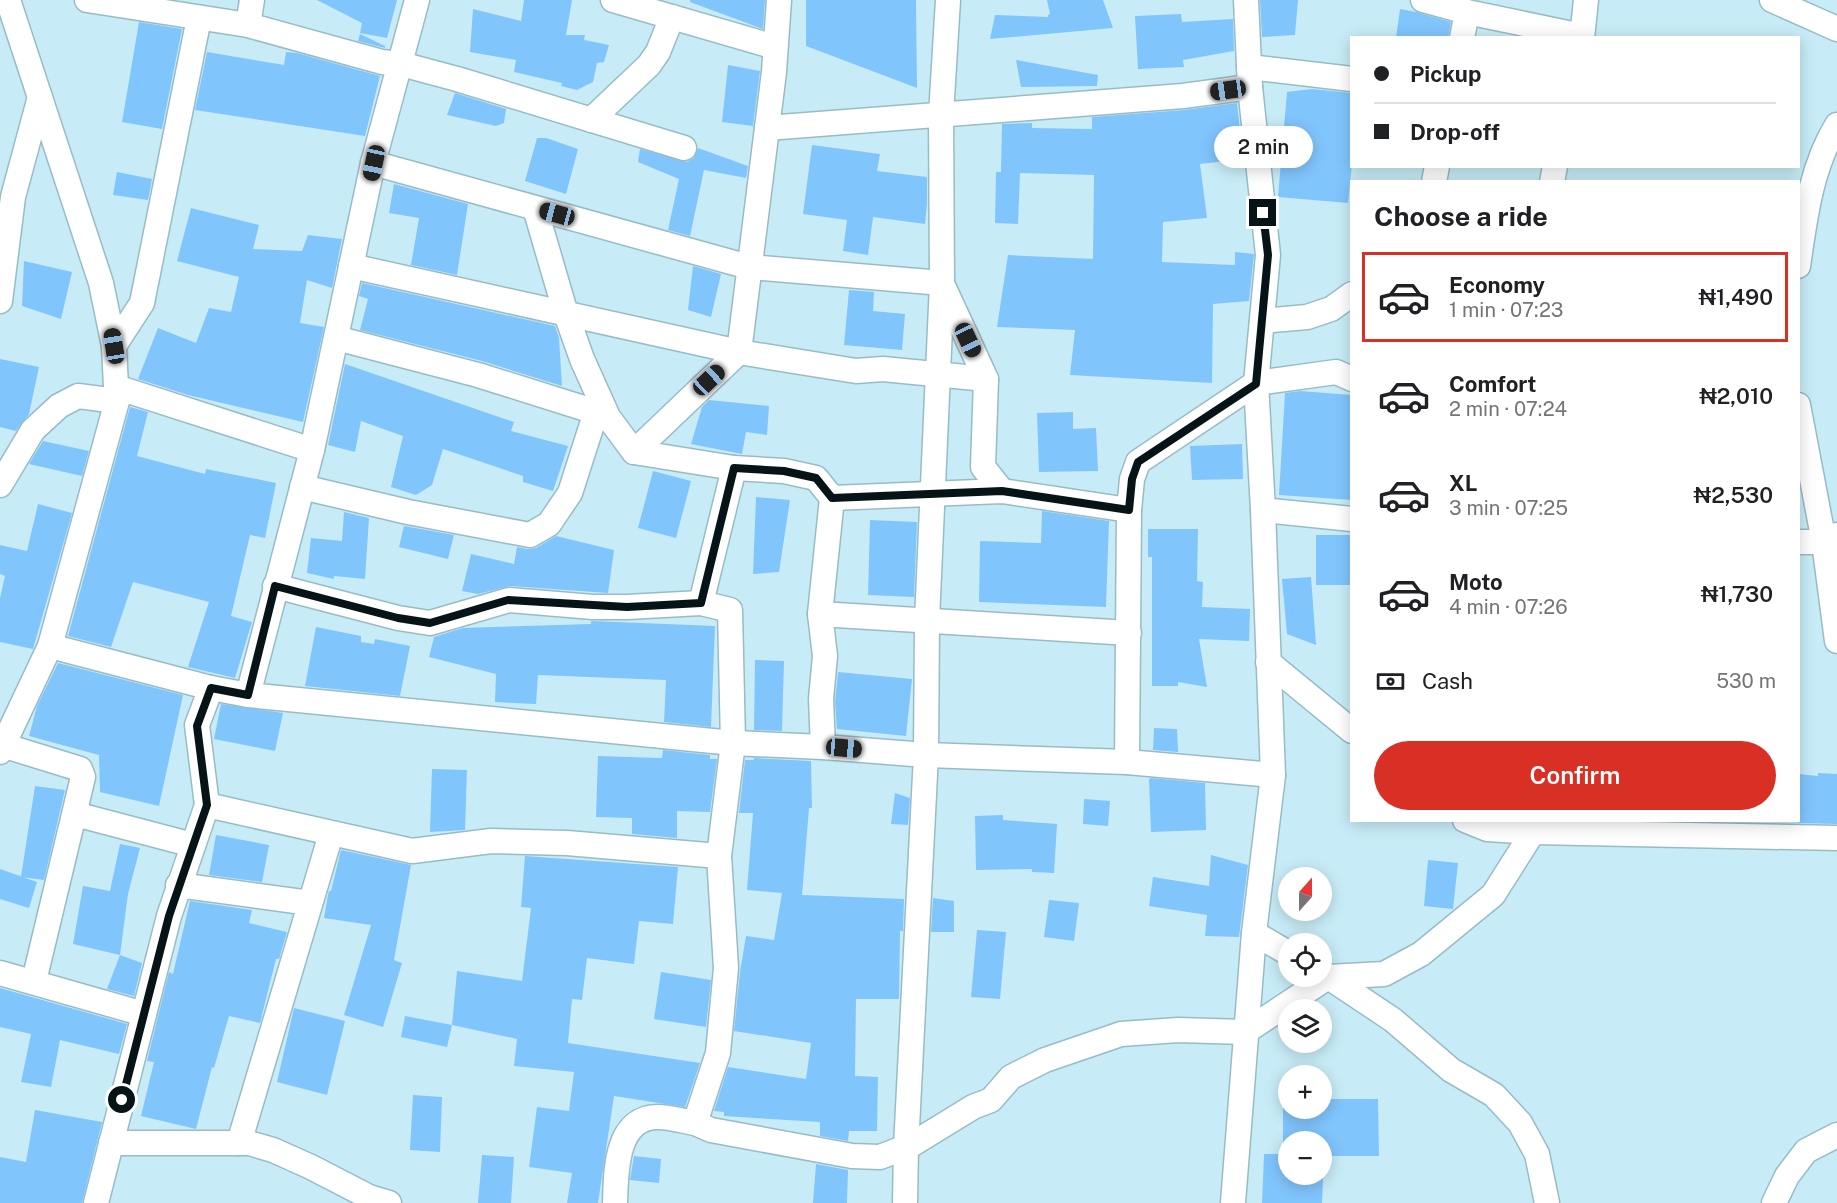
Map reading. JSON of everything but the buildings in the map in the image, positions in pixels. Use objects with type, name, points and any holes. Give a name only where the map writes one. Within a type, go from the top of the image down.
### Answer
[{"type":"street","points":[[8,0],[101,283],[114,346],[116,394],[50,646],[1,748],[80,769],[83,777],[34,981]]},
{"type":"street","points":[[87,0],[248,25],[382,62],[401,64],[458,79],[684,147]]},
{"type":"street","points":[[248,25],[252,0]]},
{"type":"street","points":[[248,695],[312,450],[374,163],[417,0]]},
{"type":"street","points":[[613,0],[775,47]]},
{"type":"street","points":[[634,452],[739,352],[767,128],[779,0]]},
{"type":"street","points":[[905,1203],[926,755],[927,620],[942,283],[941,116],[948,0]]},
{"type":"street","points":[[1233,1203],[1254,933],[1273,775],[1256,384],[1268,255],[1250,77],[1246,0]]},
{"type":"street","points":[[1423,0],[1577,36]]},
{"type":"street","points":[[1582,36],[1586,0]]},
{"type":"street","points":[[1772,0],[1837,29]]},
{"type":"street","points":[[1462,36],[1467,12]]},
{"type":"street","points":[[591,120],[649,65],[658,52],[672,17]]},
{"type":"street","points":[[114,346],[142,303],[200,18]]},
{"type":"street","points":[[767,128],[1183,96],[1250,77],[1350,79]]},
{"type":"street","points":[[0,302],[7,196],[40,97]]},
{"type":"street","points":[[1800,252],[1808,198],[1828,139],[1837,125]]},
{"type":"street","points":[[374,163],[749,267],[942,283]]},
{"type":"street","points":[[536,208],[566,314],[602,415],[634,452],[734,468],[784,471],[816,478],[832,498],[820,614],[825,656],[821,699],[823,747]]},
{"type":"street","points":[[351,266],[739,352],[856,371],[883,369],[986,379]]},
{"type":"street","points":[[942,283],[986,379],[983,467],[1002,491]]},
{"type":"street","points":[[1262,321],[1307,316],[1331,309],[1350,295]]},
{"type":"street","points":[[336,338],[478,375],[602,415]]},
{"type":"street","points":[[1127,762],[1129,510],[1132,479],[1138,462],[1256,384],[1336,372],[1350,378]]},
{"type":"street","points":[[0,486],[9,448],[59,406],[78,396],[116,394],[312,450]]},
{"type":"street","points":[[1800,413],[1831,539],[1837,641]]},
{"type":"street","points":[[302,487],[408,512],[530,535],[549,524],[570,493],[602,415]]},
{"type":"street","points":[[701,603],[734,468]]},
{"type":"street","points":[[832,498],[1002,491],[1129,510]]},
{"type":"street","points":[[1263,510],[1350,519]]},
{"type":"street","points":[[1800,542],[1831,539]]},
{"type":"street","points":[[275,586],[398,618],[430,623],[508,600],[627,607],[701,603],[730,610],[733,742],[719,856],[726,968],[718,1053],[695,1123]]},
{"type":"street","points":[[820,614],[1129,633]]},
{"type":"street","points":[[50,646],[211,688],[248,695],[733,742],[926,755],[1127,762],[1273,775]]},
{"type":"street","points":[[1268,662],[1350,729]]},
{"type":"street","points":[[96,1203],[178,885],[207,805],[197,726],[211,688]]},
{"type":"street","points":[[207,805],[412,851],[491,841],[567,843],[719,856]]},
{"type":"street","points":[[75,814],[193,845]]},
{"type":"street","points":[[1469,822],[1487,830],[1538,826],[1837,838]]},
{"type":"street","points":[[1332,975],[1384,974],[1421,954],[1493,895],[1538,826]]},
{"type":"street","points":[[239,1143],[331,834]]},
{"type":"street","points":[[178,885],[310,903]]},
{"type":"street","points":[[1254,933],[1278,946]]},
{"type":"street","points":[[0,973],[144,1014]]},
{"type":"street","points":[[1332,980],[1393,1020],[1451,1070],[1494,1095],[1520,1123],[1537,1154],[1547,1203]]},
{"type":"street","points":[[615,1203],[616,1168],[626,1133],[637,1122],[656,1117],[695,1123],[711,1130],[852,1156],[880,1157],[906,1147],[973,1107],[991,1100],[1011,1077],[1045,1060],[1121,1035],[1178,1030],[1245,1032],[1308,987]]},
{"type":"street","points":[[1774,1203],[1787,1176],[1806,1150],[1837,1135]]},
{"type":"street","points":[[111,1143],[249,1143],[273,1150],[369,1197],[389,1203]]},
{"type":"route","points":[[122,1100],[169,916],[207,805],[197,726],[211,688],[248,695],[275,586],[398,618],[430,623],[508,600],[593,607],[701,603],[734,468],[784,471],[816,478],[832,498],[1002,491],[1129,510],[1132,479],[1138,462],[1256,384],[1268,255],[1263,213]]}]
